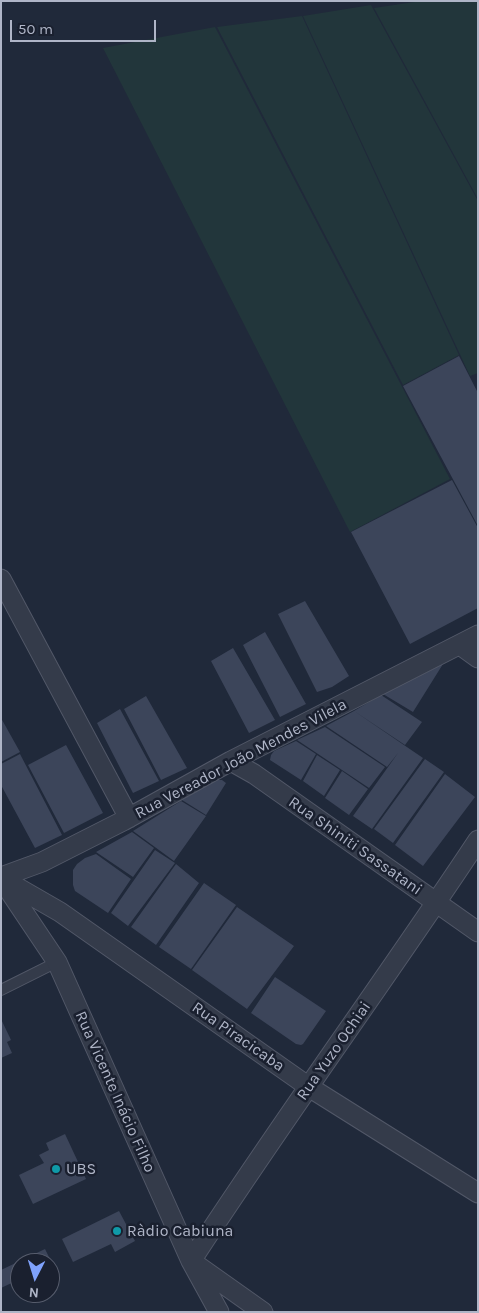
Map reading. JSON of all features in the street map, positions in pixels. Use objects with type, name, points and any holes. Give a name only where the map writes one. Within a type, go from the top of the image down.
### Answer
[{"type":"street","points":[[1,579],[126,819]]},
{"type":"street","points":[[1,593],[126,819]]},
{"type":"street","name":"Rua Vereador João Mendes Vilela","points":[[1,878],[42,862],[126,819],[231,761],[478,635]]},
{"type":"street","points":[[460,645],[478,658]]},
{"type":"street","name":"Rua Shiniti Sassatani","points":[[231,761],[254,774],[478,932]]},
{"type":"street","name":"Rua Yuzo Ochiai","points":[[190,1261],[478,840]]},
{"type":"street","name":"Rua Vicente Inácio Filho","points":[[1,878],[57,962],[190,1261],[219,1312]]},
{"type":"street","name":"Rua Piracicaba","points":[[1,878],[60,912],[309,1087],[478,1193]]},
{"type":"street","points":[[190,1261],[263,1312]]},
{"type":"lane","points":[[1,990],[57,962]]},
{"type":"green space","points":[[421,1],[478,1],[478,199],[374,8]]},
{"type":"green space","points":[[371,5],[478,201],[478,373],[470,376],[303,16]]},
{"type":"green space","points":[[302,16],[459,355],[403,385],[217,27]]},
{"type":"green space","points":[[215,27],[450,479],[350,532],[103,48]]},
{"type":"building","points":[[459,356],[478,393],[478,526],[403,386]]},
{"type":"building","points":[[452,480],[478,528],[478,608],[410,644],[351,532]]},
{"type":"building","points":[[305,601],[349,676],[332,687],[317,692],[278,614]]},
{"type":"building","points":[[265,632],[306,704],[280,717],[243,645]]},
{"type":"building","points":[[233,648],[275,720],[249,733],[211,661]]},
{"type":"building","points":[[443,664],[413,712],[383,694]]},
{"type":"building","points":[[381,695],[422,722],[405,745],[354,711]]},
{"type":"building","points":[[146,696],[187,768],[161,780],[124,709]]},
{"type":"building","points":[[120,709],[159,781],[133,793],[97,723]]},
{"type":"building","points":[[354,711],[423,758],[372,829],[353,816],[398,753],[387,767],[326,726]]},
{"type":"building","points":[[1,718],[20,752],[1,762]]},
{"type":"building","points":[[325,727],[385,767],[369,788],[297,740]]},
{"type":"building","points":[[296,741],[316,754],[301,780],[270,760],[274,751]]},
{"type":"building","points":[[66,745],[103,813],[64,833],[28,765]]},
{"type":"building","points":[[20,754],[62,835],[35,848],[1,785],[1,764]]},
{"type":"building","points":[[317,755],[340,770],[324,796],[303,781]]},
{"type":"building","points":[[425,759],[444,772],[393,843],[374,829]]},
{"type":"building","points":[[342,771],[368,789],[349,815],[325,798]]},
{"type":"building","points":[[445,774],[475,797],[423,866],[395,845]]},
{"type":"building","points":[[216,780],[222,780],[226,783],[206,815],[182,800]]},
{"type":"building","points":[[181,801],[206,816],[174,861],[133,831]]},
{"type":"building","points":[[132,832],[154,848],[133,877],[96,852]]},
{"type":"building","points":[[155,850],[175,863],[128,926],[111,913]]},
{"type":"building","points":[[96,854],[131,879],[108,913],[75,891],[73,885],[73,870],[77,864],[85,858]]},
{"type":"building","points":[[176,864],[199,883],[156,945],[131,927]]},
{"type":"building","points":[[204,883],[236,905],[191,969],[159,947]]},
{"type":"building","points":[[237,907],[294,946],[247,1009],[192,970]]},
{"type":"building","points":[[275,977],[326,1011],[301,1045],[296,1044],[251,1013]]},
{"type":"building","points":[[1,1019],[11,1040],[7,1042],[12,1053],[1,1058]]},
{"type":"building","name":"UBS","points":[[65,1134],[86,1179],[33,1204],[19,1175],[44,1163],[39,1155],[49,1150],[46,1143]]},
{"type":"building","points":[[119,1211],[135,1241],[115,1252],[111,1244],[73,1262],[62,1239]]},
{"type":"building","points":[[45,1249],[47,1253],[37,1253]]},
{"type":"building","points":[[10,1266],[10,1284],[1,1288],[1,1270]]},
{"type":"place","name":"UBS","points":[[56,1169]]},
{"type":"place","name":"Ràdio Cabiuna","points":[[117,1231]]}]
